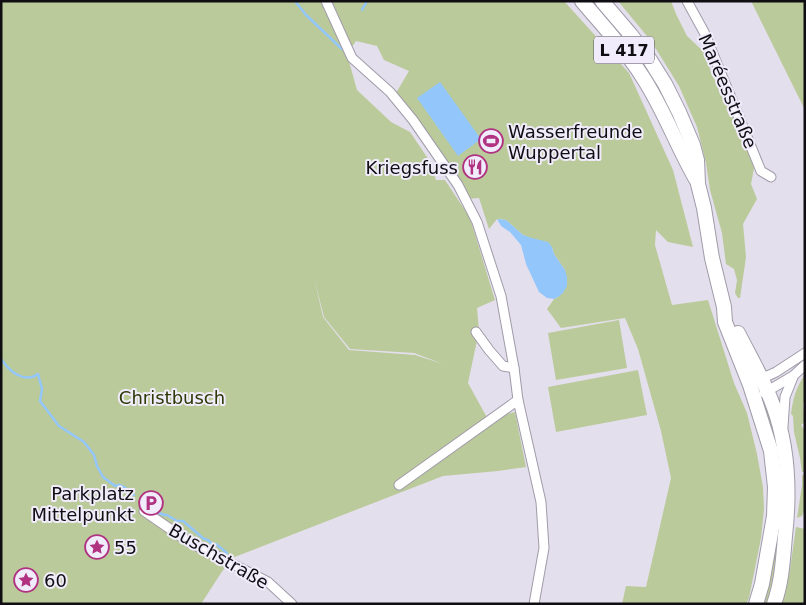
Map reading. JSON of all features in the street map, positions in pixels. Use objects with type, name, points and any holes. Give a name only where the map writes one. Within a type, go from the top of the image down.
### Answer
[{"type":"main road","name":"L 417","points":[[582,1],[622,48],[642,76],[698,184]]},
{"type":"main road","name":"L 417","points":[[602,1],[650,60],[665,84],[693,145],[697,160],[698,184],[712,258],[724,307],[725,322],[758,388],[774,407],[782,435],[788,480],[788,514],[782,570],[774,604]]},
{"type":"main road","name":"L 417","points":[[756,604],[762,584],[774,516],[775,487],[771,451],[758,388]]},
{"type":"street","points":[[326,1],[352,58],[390,92],[412,120],[458,185],[477,222],[501,296],[518,400],[541,502],[544,524],[544,548],[534,604]]},
{"type":"street","name":"Maréesstraße","points":[[687,1],[704,32],[761,171],[771,177]]},
{"type":"street","points":[[476,332],[503,366],[514,368]]},
{"type":"street","points":[[758,388],[776,372],[805,353]]},
{"type":"street","points":[[758,388],[793,376],[805,365]]},
{"type":"street","points":[[782,435],[785,397],[793,376]]},
{"type":"street","points":[[399,485],[518,400]]},
{"type":"street","name":"Buschstraße","points":[[144,511],[189,542],[268,582],[292,604]]},
{"type":"green space","name":"Christbusch","points":[[1,1],[564,1],[629,73],[673,170],[693,247],[668,242],[656,230],[655,245],[672,305],[708,300],[734,383],[747,413],[763,487],[764,509],[761,538],[749,598],[746,604],[622,604],[626,586],[646,587],[671,478],[661,431],[638,349],[625,318],[561,328],[547,309],[554,299],[558,297],[565,270],[554,254],[552,247],[523,235],[506,220],[497,219],[489,229],[479,198],[467,199],[396,93],[409,71],[384,60],[377,46],[356,41],[347,54],[357,90],[391,122],[410,132],[429,160],[436,180],[445,180],[470,218],[495,300],[477,308],[479,331],[468,383],[490,423],[499,416],[515,412],[526,467],[443,476],[232,558],[233,564],[223,570],[201,604],[1,604]],"holes":[[[314,278],[324,317],[350,349],[414,353],[443,364],[415,355],[349,350],[323,317]]]},
{"type":"green space","points":[[590,1],[595,1],[634,48],[655,78],[669,103],[687,148]]},
{"type":"green space","points":[[618,1],[671,1],[687,36],[705,53],[720,91],[731,102],[754,168],[751,184],[757,199],[743,224],[746,257],[740,298],[735,293],[737,280],[734,269],[726,264],[722,233],[710,190],[706,163],[697,127],[679,86],[651,41]]},
{"type":"green space","points":[[751,1],[805,1],[805,110]]},
{"type":"green space","points":[[619,320],[627,368],[556,380],[548,333]]},
{"type":"green space","points":[[638,370],[647,415],[556,432],[548,387]]},
{"type":"green space","points":[[805,374],[805,401],[803,404],[805,422],[801,425],[805,431],[805,472],[802,472],[794,432],[793,416],[791,414],[795,393]]},
{"type":"green space","points":[[768,407],[775,429],[782,468],[778,557],[771,594],[767,604],[762,604],[773,558],[763,410]]},
{"type":"green space","points":[[802,475],[805,475],[805,508],[802,516],[797,518],[802,485]]},
{"type":"green space","points":[[796,527],[805,529],[805,604],[779,604],[790,569]]},
{"type":"water","points":[[440,82],[481,139],[458,156],[417,98]]},
{"type":"water","points":[[497,219],[506,220],[523,235],[548,242],[565,270],[567,286],[563,293],[554,299],[547,298],[539,292],[526,264],[521,245],[510,232],[501,226]]},
{"type":"waterway","points":[[295,1],[306,15],[342,49]]},
{"type":"waterway","points":[[362,10],[367,1]]},
{"type":"waterway","points":[[1,359],[17,375],[27,378],[38,374],[42,389],[40,401],[59,426],[84,442],[94,455],[103,477],[115,486],[124,487],[134,495]]},
{"type":"waterway","points":[[155,511],[177,521],[183,521],[204,539],[212,544],[216,544],[227,553]]},
{"type":"place","name":"Wasserfreunde Wuppertal","points":[[491,141]]},
{"type":"place","name":"Kriegsfuss","points":[[475,167]]},
{"type":"place","name":"Parkplatz Mittelpunkt","points":[[151,503]]},
{"type":"place","name":"55","points":[[97,547]]},
{"type":"place","name":"60","points":[[26,580]]}]
